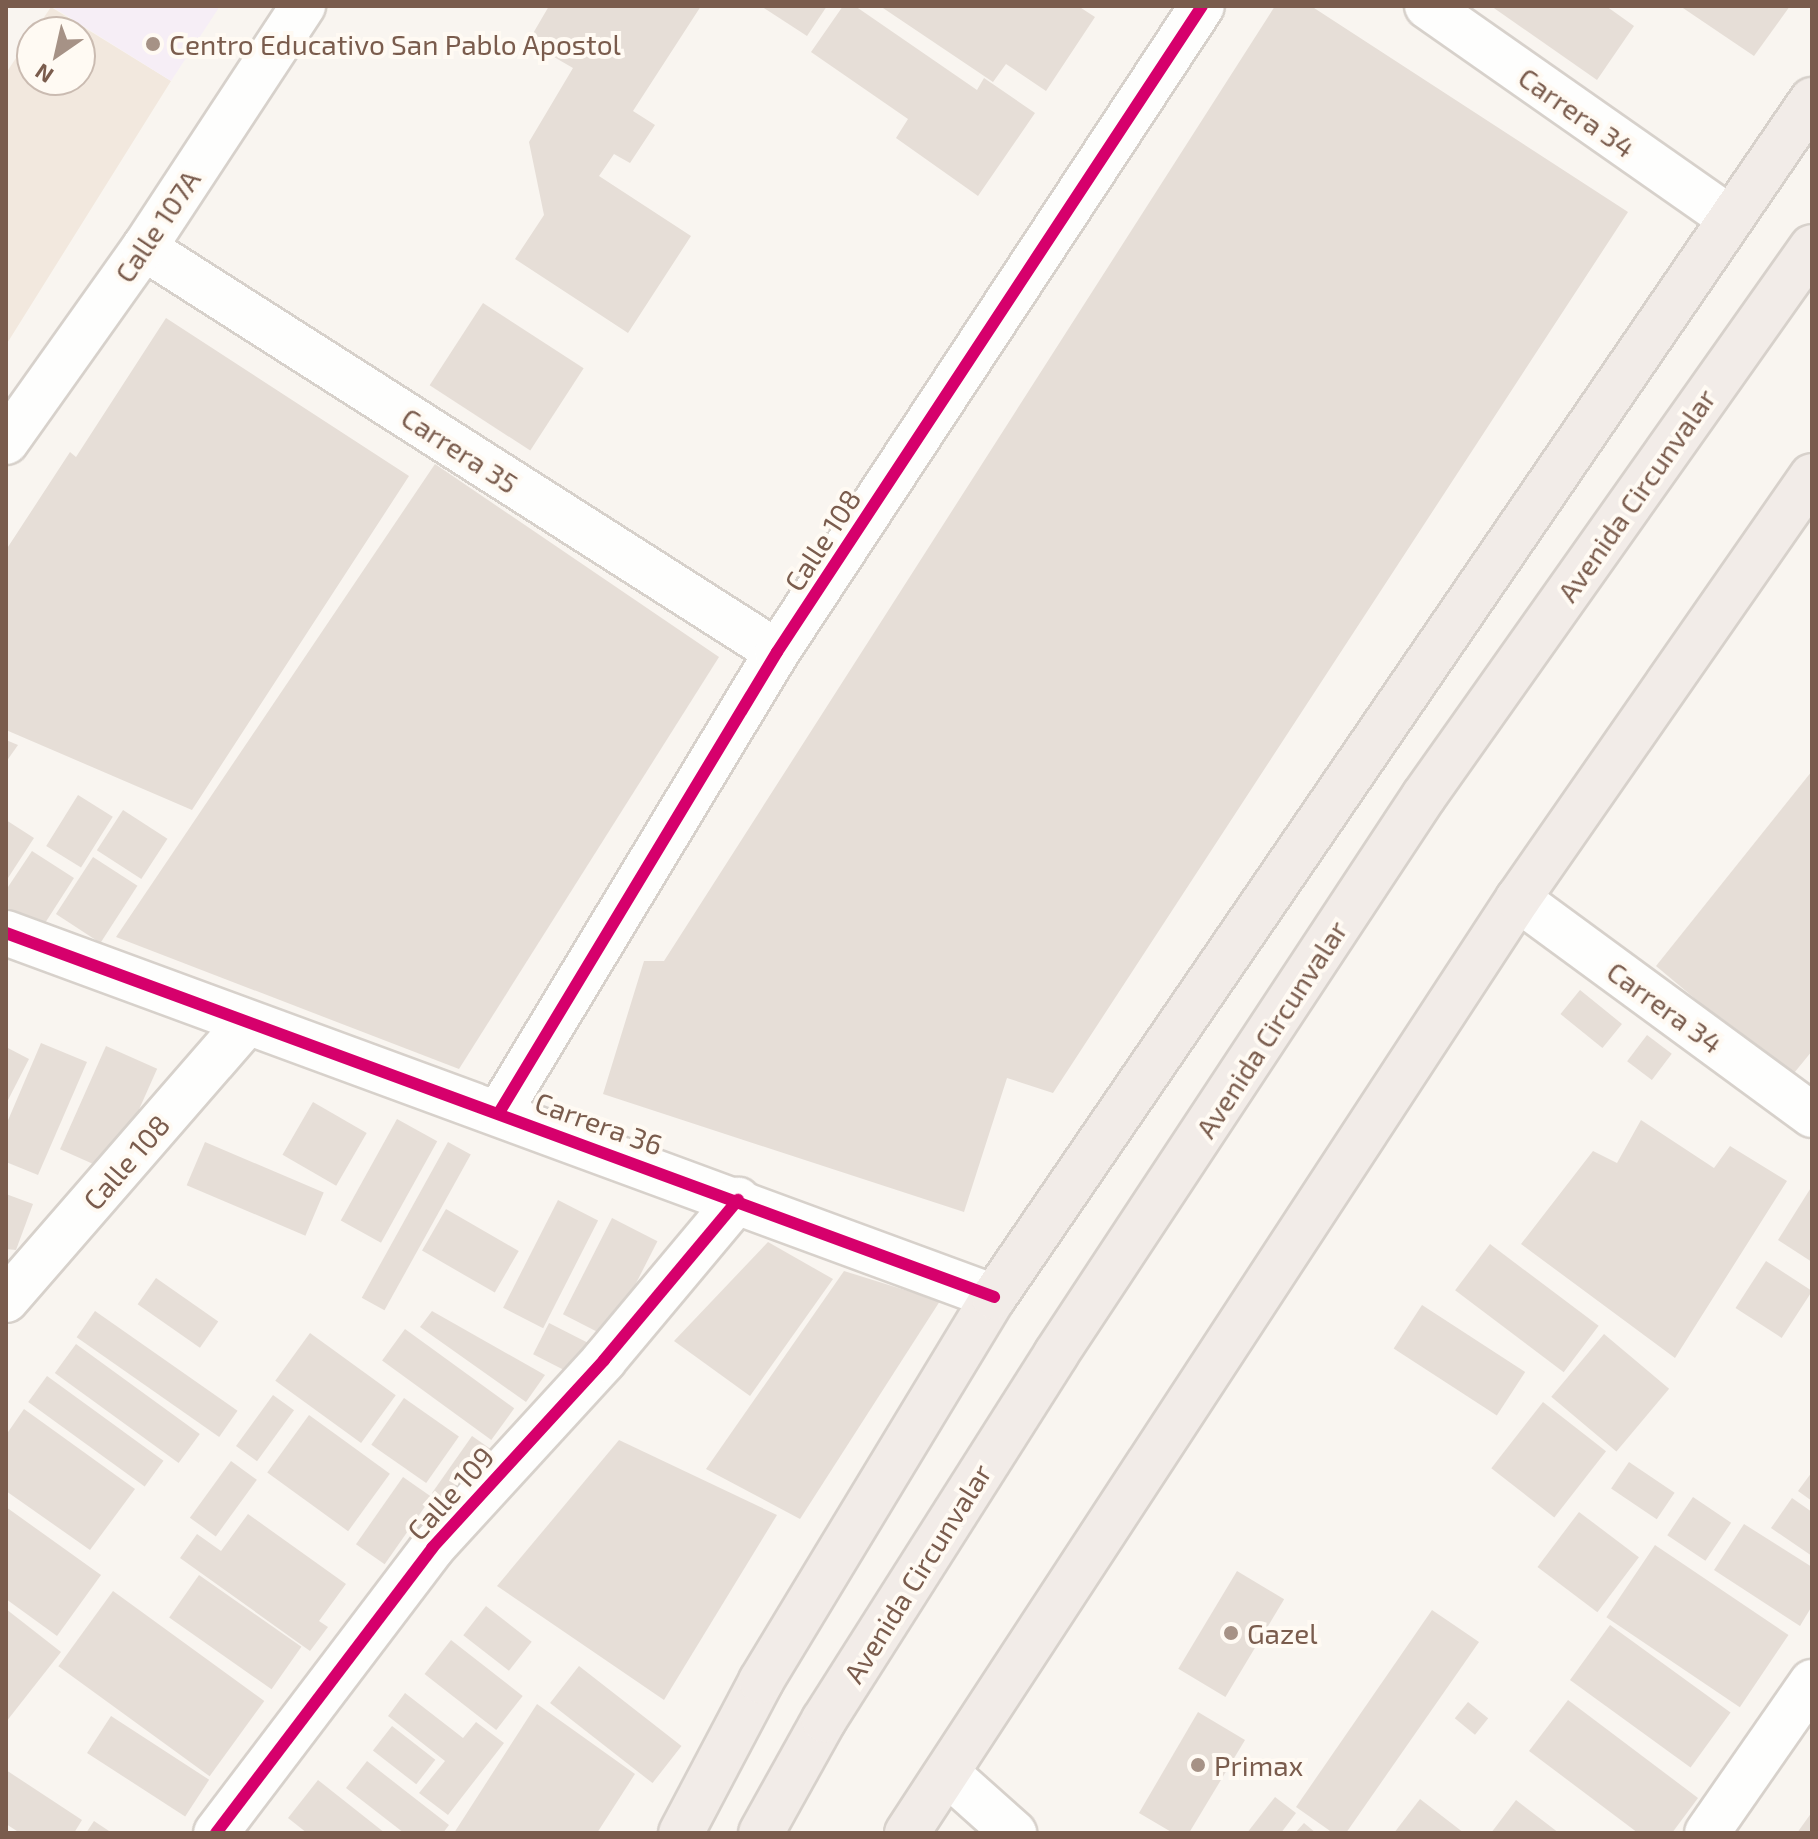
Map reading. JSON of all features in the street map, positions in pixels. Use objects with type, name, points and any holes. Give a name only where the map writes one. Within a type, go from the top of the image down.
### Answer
[{"type":"highway","points":[[681,1833],[761,1681],[994,1297],[1728,217],[1812,100]]},
{"type":"highway","name":"Avenida Circunvalar","points":[[761,1833],[824,1720],[1056,1354],[1424,796],[1812,247]]},
{"type":"highway","points":[[907,1833],[1518,899],[1812,476]]},
{"type":"street","name":"Calle 107A","points":[[6,442],[144,248],[303,6]]},
{"type":"street","name":"Calle 108","points":[[500,1111],[777,652],[1202,6]]},
{"type":"street","name":"Carrera 34","points":[[1427,6],[1728,217]]},
{"type":"street","name":"Carrera 35","points":[[144,248],[777,652]]},
{"type":"street","name":"Carrera 34","points":[[1518,899],[1812,1115]]},
{"type":"street","name":"Carrera 36","points":[[6,933],[246,1024],[500,1111],[994,1297]]},
{"type":"street","name":"Calle 108","points":[[6,1300],[246,1024]]},
{"type":"street","name":"Calle 109","points":[[216,1833],[432,1548],[604,1360],[738,1200]]},
{"type":"street","points":[[1707,1833],[1812,1682]]},
{"type":"street","points":[[948,1774],[1014,1833]]},
{"type":"shaded area","name":"Centro Educativo San Pablo Apostol","points":[[51,6],[220,6],[171,81],[96,34],[96,16],[67,16]]},
{"type":"shaded area","points":[[51,7],[66,16],[45,16]]},
{"type":"shaded area","points":[[96,35],[171,81],[6,345],[6,73],[16,58],[16,96],[96,96]]},
{"type":"building","points":[[549,6],[701,6],[633,111],[655,125],[630,163],[614,154],[599,176],[691,236],[628,333],[515,259],[544,215],[529,142],[573,68],[528,42]]},
{"type":"building","points":[[761,6],[827,6],[807,36]]},
{"type":"building","points":[[843,6],[855,6],[977,90],[984,78],[1035,113],[978,196],[896,138],[908,119],[811,52]]},
{"type":"building","points":[[880,6],[1078,6],[1095,17],[1046,91],[1006,64],[993,82]]},
{"type":"building","points":[[1275,6],[1311,6],[1628,212],[1053,1093],[1007,1078],[964,1212],[603,1094],[644,961],[664,961]]},
{"type":"building","points":[[1491,6],[1606,6],[1634,26],[1597,80]]},
{"type":"building","points":[[1680,6],[1790,6],[1754,56]]},
{"type":"building","points":[[483,303],[584,368],[530,451],[430,385]]},
{"type":"building","points":[[166,318],[409,476],[192,810],[6,730],[6,550],[70,452],[76,457]]},
{"type":"building","points":[[435,464],[719,657],[459,1069],[116,937]]},
{"type":"building","points":[[6,740],[18,745],[6,762]]},
{"type":"building","points":[[1812,771],[1812,1051],[1790,1078],[1656,966]]},
{"type":"building","points":[[78,795],[113,817],[81,868],[46,846]]},
{"type":"building","points":[[123,810],[167,839],[141,879],[97,850]]},
{"type":"building","points":[[6,820],[34,838],[6,881]]},
{"type":"building","points":[[32,851],[74,878],[38,934],[6,913],[6,890]]},
{"type":"building","points":[[93,857],[137,886],[100,943],[56,914]]},
{"type":"building","points":[[1580,990],[1622,1024],[1602,1048],[1560,1014]]},
{"type":"building","points":[[1647,1035],[1672,1054],[1652,1080],[1627,1061]]},
{"type":"building","points":[[41,1043],[87,1062],[38,1175],[6,1162],[6,1125]]},
{"type":"building","points":[[106,1046],[157,1069],[111,1172],[60,1149]]},
{"type":"building","points":[[6,1047],[29,1059],[6,1104]]},
{"type":"building","points":[[313,1102],[367,1133],[336,1186],[283,1155]]},
{"type":"building","points":[[397,1119],[437,1141],[381,1243],[341,1220]]},
{"type":"building","points":[[1641,1120],[1714,1168],[1730,1146],[1787,1181],[1675,1358],[1521,1244],[1593,1151],[1617,1163]]},
{"type":"building","points":[[205,1142],[324,1192],[305,1236],[187,1185]]},
{"type":"building","points":[[448,1142],[471,1155],[384,1310],[362,1298]]},
{"type":"building","points":[[1812,1186],[1812,1262],[1778,1240]]},
{"type":"building","points":[[6,1194],[33,1204],[16,1250],[6,1249]]},
{"type":"building","points":[[558,1200],[598,1220],[543,1328],[503,1308]]},
{"type":"building","points":[[446,1209],[519,1251],[495,1293],[422,1251]]},
{"type":"building","points":[[612,1218],[657,1241],[608,1337],[563,1314]]},
{"type":"building","points":[[768,1242],[833,1279],[750,1396],[674,1341]]},
{"type":"building","points":[[1490,1244],[1599,1326],[1564,1372],[1455,1290]]},
{"type":"building","points":[[1766,1261],[1812,1291],[1782,1338],[1736,1308]]},
{"type":"building","points":[[844,1271],[940,1301],[800,1519],[706,1469]]},
{"type":"building","points":[[156,1278],[218,1322],[200,1348],[138,1304]]},
{"type":"building","points":[[1422,1305],[1525,1372],[1497,1416],[1394,1349]]},
{"type":"building","points":[[95,1311],[238,1411],[219,1437],[77,1337]]},
{"type":"building","points":[[432,1311],[545,1375],[526,1402],[420,1327]]},
{"type":"building","points":[[549,1323],[597,1348],[581,1379],[533,1354]]},
{"type":"building","points":[[405,1329],[514,1408],[491,1440],[382,1361]]},
{"type":"building","points":[[310,1333],[396,1395],[361,1443],[275,1381]]},
{"type":"building","points":[[1604,1334],[1669,1389],[1616,1451],[1551,1397]]},
{"type":"building","points":[[76,1344],[200,1434],[179,1463],[55,1373]]},
{"type":"building","points":[[47,1376],[163,1461],[145,1487],[28,1402]]},
{"type":"building","points":[[273,1395],[294,1410],[257,1461],[236,1446]]},
{"type":"building","points":[[404,1398],[459,1436],[426,1483],[371,1445]]},
{"type":"building","points":[[1543,1402],[1606,1451],[1554,1517],[1491,1468]]},
{"type":"building","points":[[24,1409],[135,1489],[90,1550],[6,1491],[6,1435]]},
{"type":"building","points":[[309,1415],[390,1474],[348,1531],[267,1472]]},
{"type":"building","points":[[472,1436],[501,1456],[461,1513],[432,1493]]},
{"type":"building","points":[[619,1440],[777,1515],[664,1700],[497,1586]]},
{"type":"building","points":[[231,1461],[257,1480],[216,1536],[190,1518]]},
{"type":"building","points":[[1629,1462],[1675,1493],[1657,1519],[1611,1489]]},
{"type":"building","points":[[1812,1472],[1812,1501],[1798,1491]]},
{"type":"building","points":[[403,1477],[432,1497],[385,1564],[356,1544]]},
{"type":"building","points":[[1693,1497],[1731,1523],[1705,1561],[1667,1535]]},
{"type":"building","points":[[1792,1498],[1812,1512],[1812,1556],[1771,1528]]},
{"type":"building","points":[[6,1507],[101,1575],[57,1636],[6,1599]]},
{"type":"building","points":[[1579,1512],[1639,1557],[1597,1612],[1537,1567]]},
{"type":"building","points":[[248,1514],[346,1584],[319,1621],[328,1627],[310,1651],[180,1558],[197,1534],[221,1551]]},
{"type":"building","points":[[1744,1524],[1812,1567],[1812,1606],[1800,1626],[1714,1570]]},
{"type":"building","points":[[1655,1545],[1788,1635],[1740,1707],[1606,1617]]},
{"type":"building","name":"Gazel","points":[[1237,1571],[1284,1599],[1225,1697],[1178,1669]]},
{"type":"building","points":[[199,1575],[301,1647],[272,1689],[169,1618]]},
{"type":"building","points":[[113,1591],[264,1701],[210,1776],[58,1666]]},
{"type":"building","points":[[486,1606],[532,1642],[509,1671],[463,1635]]},
{"type":"building","points":[[6,1609],[61,1652],[6,1722]]},
{"type":"building","points":[[1432,1610],[1479,1642],[1346,1833],[1333,1833],[1296,1807]]},
{"type":"building","points":[[1610,1625],[1731,1713],[1691,1768],[1570,1680]]},
{"type":"building","points":[[451,1640],[523,1696],[496,1730],[425,1674]]},
{"type":"building","points":[[579,1666],[681,1746],[653,1783],[550,1703]]},
{"type":"building","points":[[405,1693],[463,1738],[476,1722],[504,1743],[448,1815],[419,1793],[445,1761],[388,1716]]},
{"type":"building","points":[[1568,1700],[1698,1798],[1672,1833],[1638,1833],[1529,1751]]},
{"type":"building","points":[[1468,1702],[1488,1718],[1475,1735],[1455,1718]]},
{"type":"building","points":[[537,1704],[635,1774],[597,1833],[454,1833]]},
{"type":"building","name":"Primax","points":[[1198,1712],[1245,1740],[1189,1833],[1173,1833],[1139,1813]]},
{"type":"building","points":[[111,1716],[209,1780],[185,1817],[87,1753]]},
{"type":"building","points":[[392,1726],[435,1760],[416,1784],[373,1750]]},
{"type":"building","points":[[367,1761],[449,1825],[443,1833],[404,1833],[346,1788]]},
{"type":"building","points":[[6,1770],[82,1820],[74,1833],[20,1833],[6,1824]]},
{"type":"building","points":[[318,1780],[385,1833],[307,1833],[288,1818]]},
{"type":"building","points":[[1275,1797],[1296,1813],[1281,1833],[1247,1833]]},
{"type":"building","points":[[1420,1799],[1464,1833],[1394,1833]]},
{"type":"building","points":[[1516,1800],[1559,1833],[1491,1833]]},
{"type":"building","points":[[1812,1812],[1812,1833],[1797,1833]]},
{"type":"building","points":[[94,1821],[112,1833],[86,1833]]},
{"type":"building","points":[[1304,1823],[1316,1833],[1295,1833]]},
{"type":"cycle path","points":[[500,1111],[777,652],[1202,6]]},
{"type":"cycle path","points":[[6,933],[994,1297]]},
{"type":"cycle path","points":[[216,1833],[432,1548],[604,1360],[738,1200]]},
{"type":"place","name":"Centro Educativo San Pablo Apostol","points":[[153,44]]},
{"type":"place","name":"Gazel","points":[[1231,1633]]},
{"type":"place","name":"Primax","points":[[1198,1765]]}]
